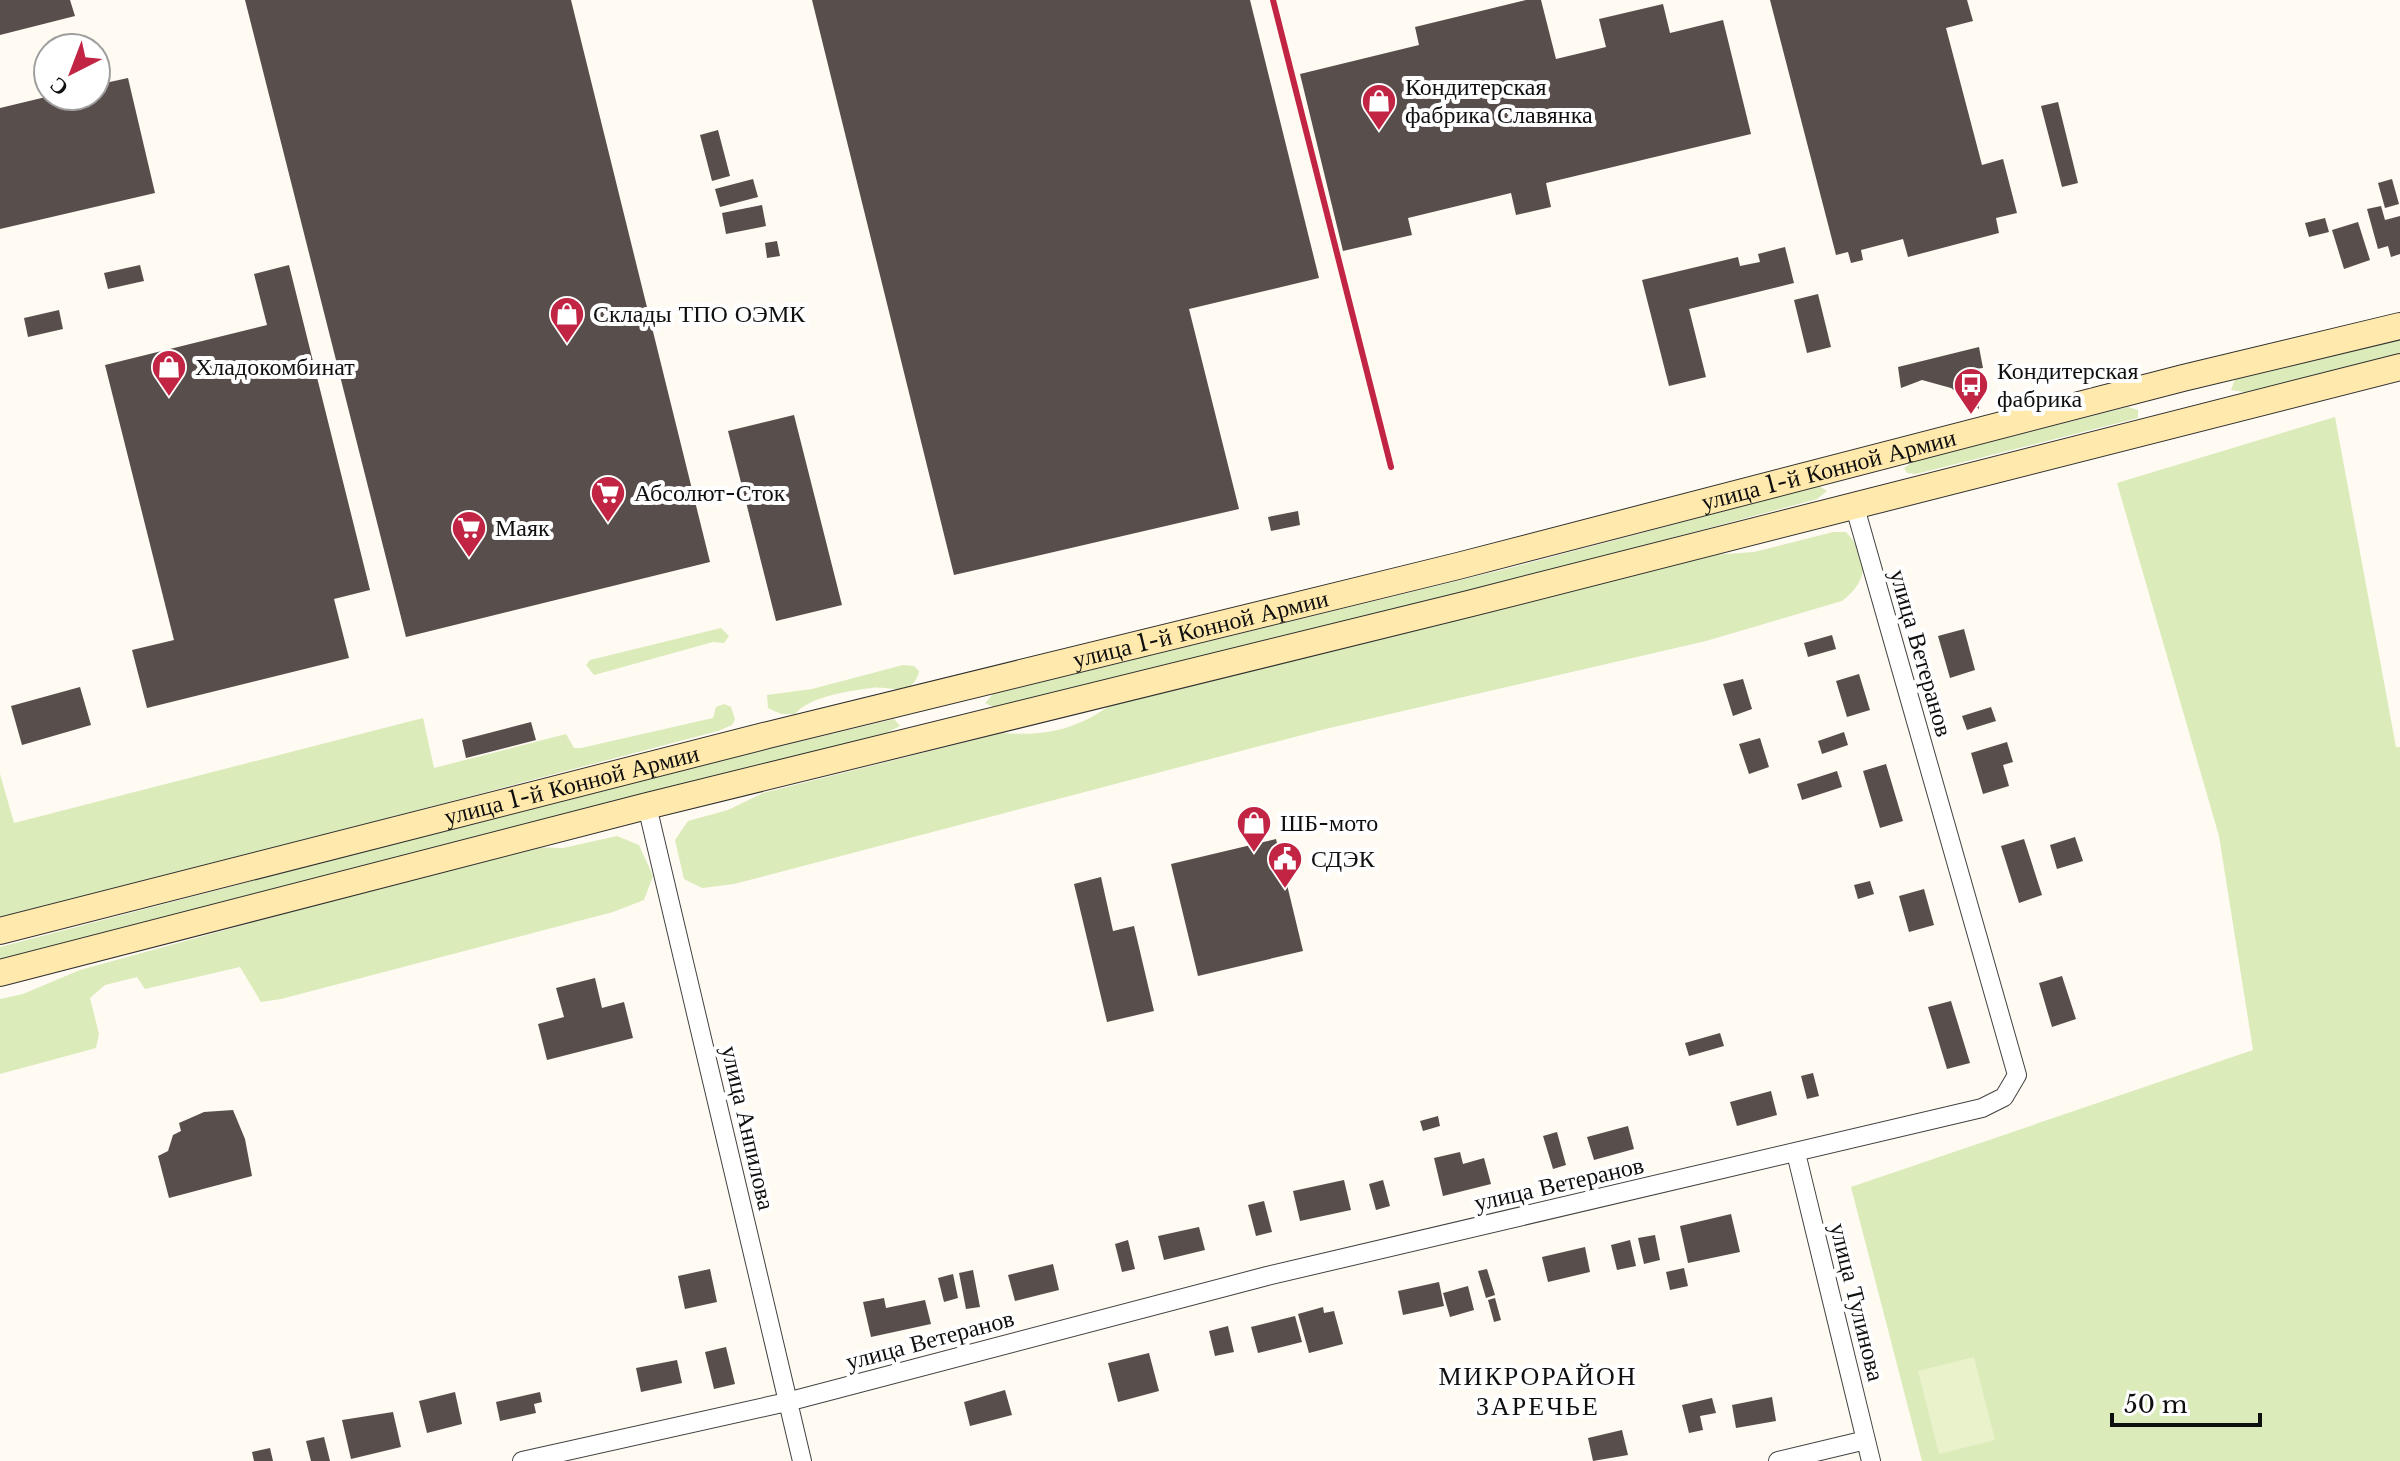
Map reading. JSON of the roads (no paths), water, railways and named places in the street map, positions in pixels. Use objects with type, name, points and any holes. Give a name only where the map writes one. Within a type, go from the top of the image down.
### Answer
[{"type":"main road","name":"улица 1-й Конной Армии","points":[[0,931],[942,691],[1458,566],[2173,381],[2400,326]]},
{"type":"main road","name":"улица 1-й Конной Армии","points":[[0,973],[647,806],[1468,604],[2400,367]]},
{"type":"main road","points":[[2173,381],[2185,422]]},
{"type":"main road","points":[[1853,463],[1858,503]]},
{"type":"main road","points":[[942,691],[951,731]]},
{"type":"street","name":"улица Ветеранов","points":[[522,1461],[787,1402],[1267,1276],[1982,1108],[2004,1097],[2017,1075],[1858,503]]},
{"type":"street","name":"улица Анпилова","points":[[647,806],[802,1461]]},
{"type":"street","name":"улица Тулинова","points":[[1796,1153],[1871,1461]]},
{"type":"street","points":[[1778,1461],[1866,1440]]},
{"type":"railway","points":[[1273,0],[1391,467]]},
{"type":"place","name":"Кондитерская фабрика Славянка","points":[[1379,132]]},
{"type":"place","name":"Склады ТПО ОЭМК","points":[[567,345]]},
{"type":"place","name":"Хладокомбинат","points":[[169,398]]},
{"type":"place","name":"Кондитерская фабрика","points":[[1971,416]]},
{"type":"place","name":"Абсолют-Сток","points":[[608,524]]},
{"type":"place","name":"Маяк","points":[[469,559]]},
{"type":"place","name":"ШБ-мото","points":[[1254,854]]},
{"type":"place","name":"СДЭК","points":[[1285,890]]},
{"type":"district","name":"МИКРОРАЙОН ЗАРЕЧЬЕ","points":[[1538,1391]]}]
